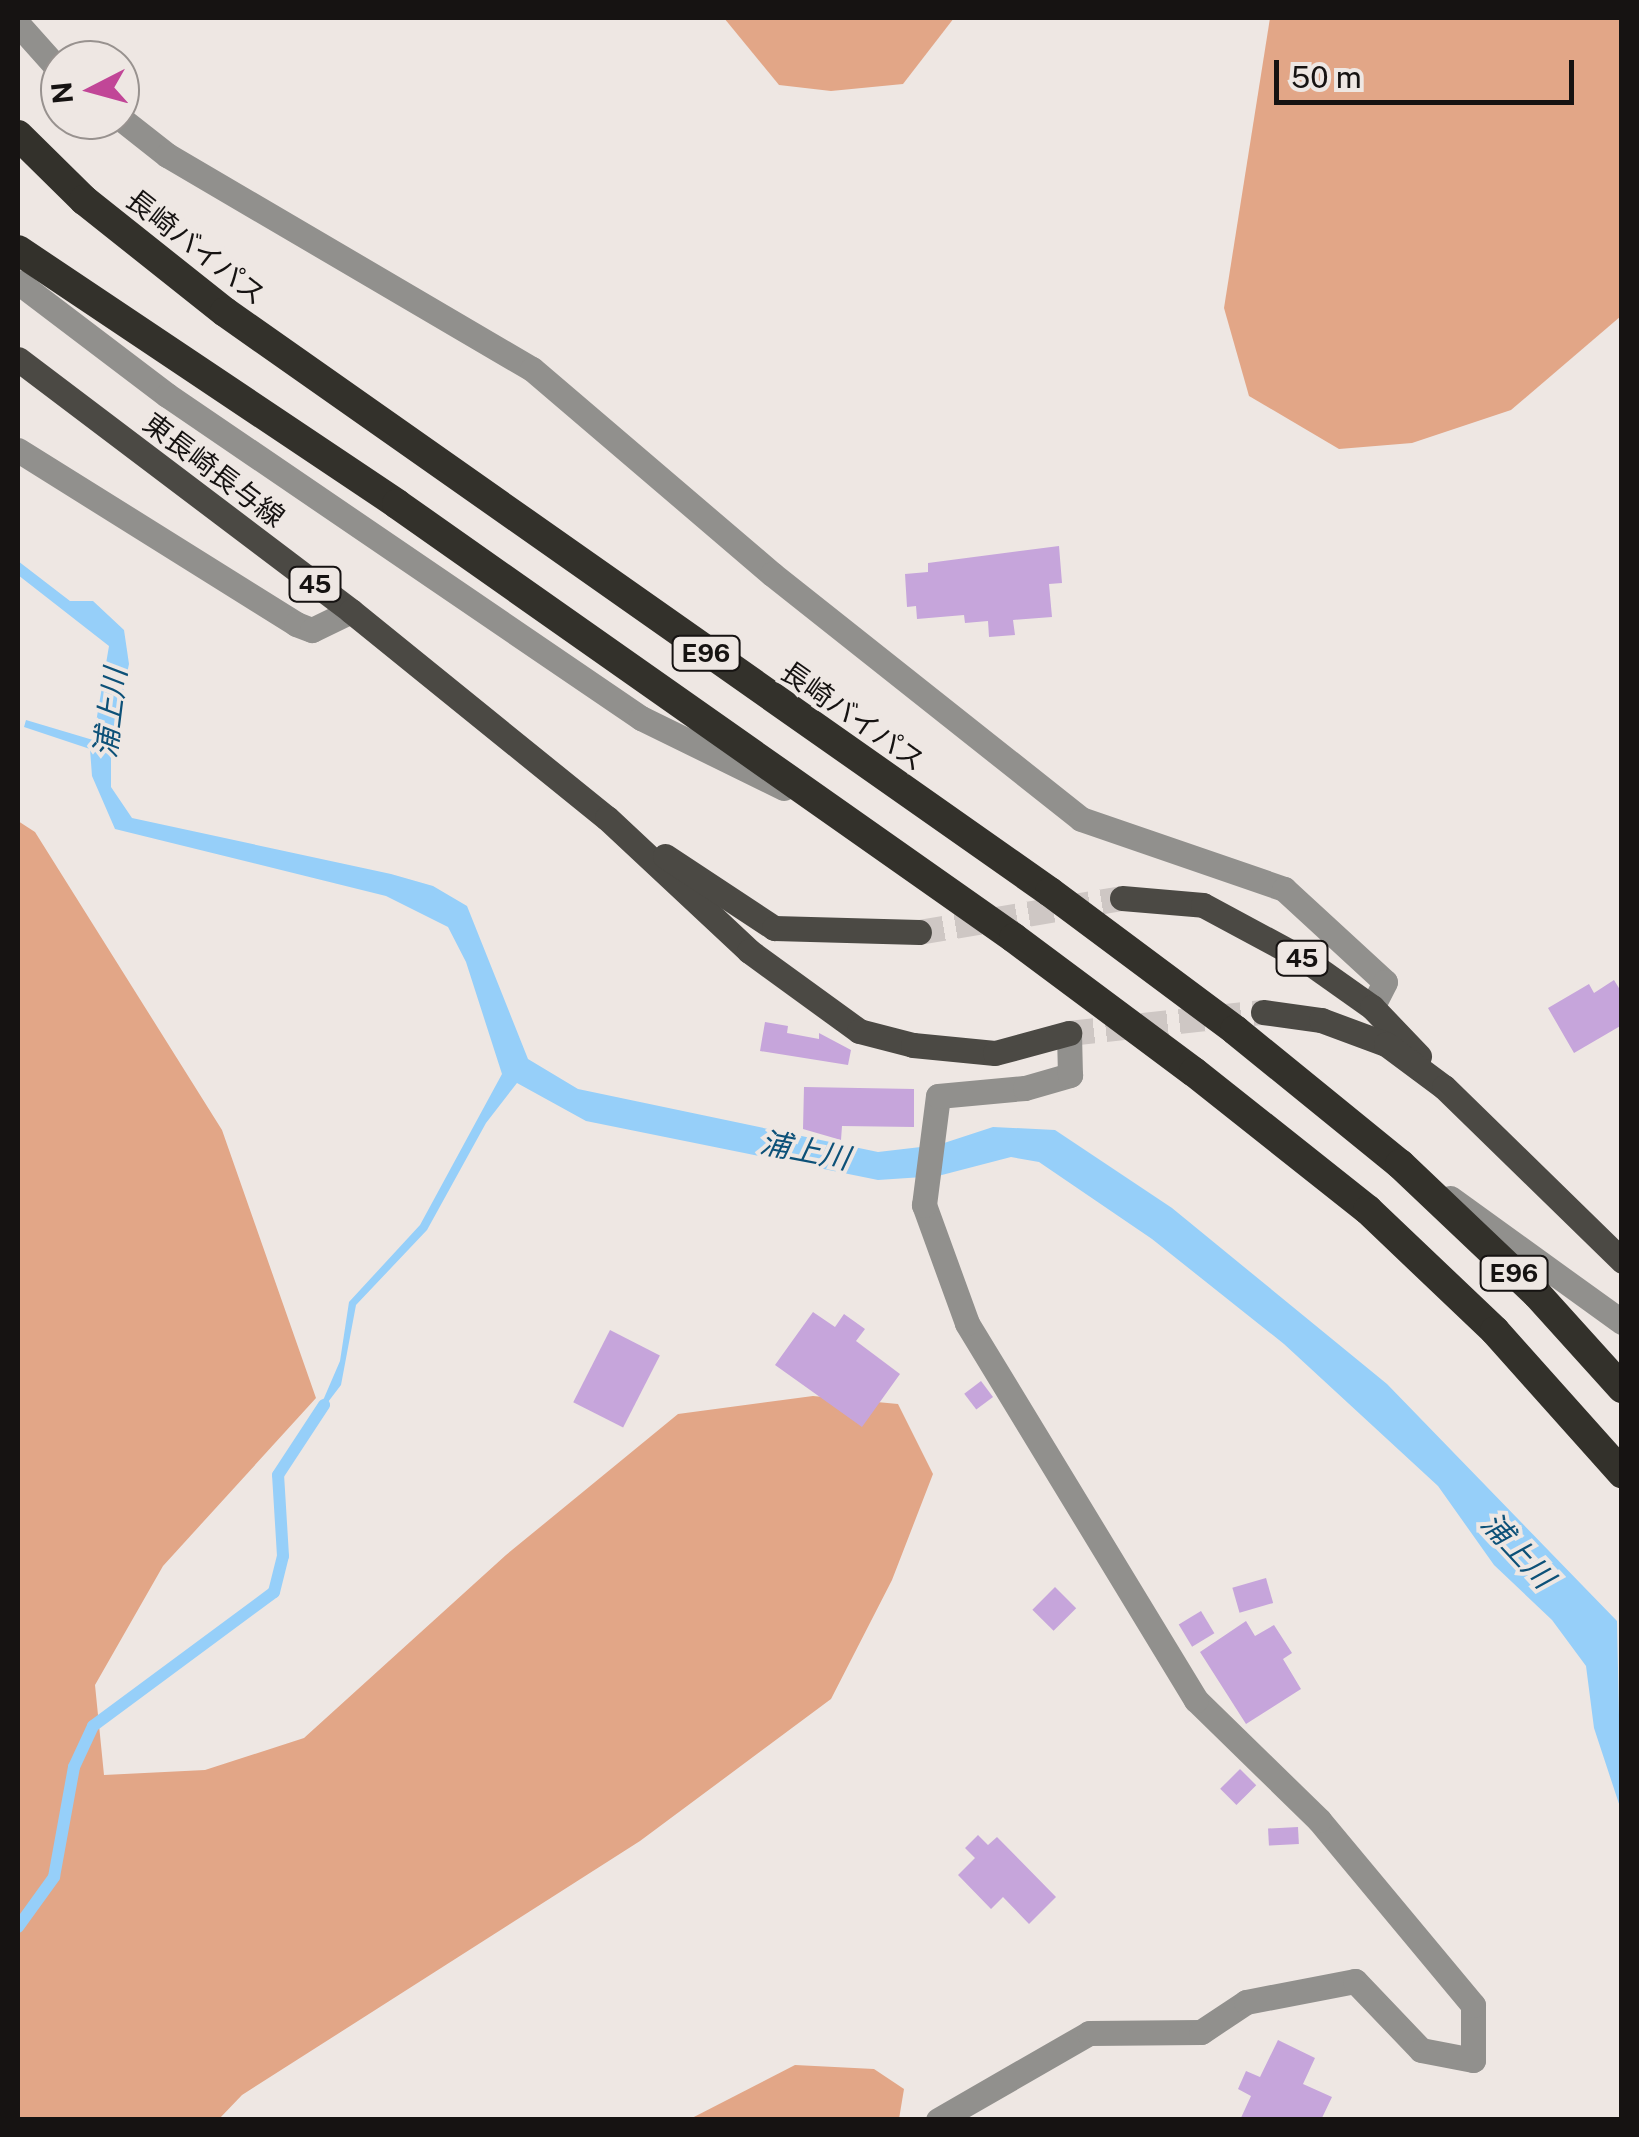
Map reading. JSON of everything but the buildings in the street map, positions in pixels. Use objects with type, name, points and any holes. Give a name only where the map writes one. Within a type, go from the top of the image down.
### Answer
[{"type":"highway","name":"長崎バイパス","points":[[18,135],[84,200],[224,312],[1050,892],[1400,1164],[1537,1294],[1622,1388]]},
{"type":"highway","name":"E96","points":[[18,250],[397,504],[1030,950],[1368,1210],[1495,1331],[1622,1473]]},
{"type":"main road","name":"東長崎長与線","points":[[18,359],[351,611],[607,818],[749,951],[859,1031],[913,1045],[995,1053],[1068,1033]]},
{"type":"main road","name":"東長崎長与線","points":[[607,818],[774,928],[919,932]]},
{"type":"main road","name":"45","points":[[1122,898],[1202,904],[1307,961],[1372,1008],[1444,1087],[1622,1261]]},
{"type":"main road","name":"45","points":[[1263,1012],[1321,1020],[1386,1044],[1444,1087]]},
{"type":"street","points":[[18,24],[40,49]]},
{"type":"street","points":[[140,134],[167,156],[532,368],[772,574],[1081,819],[1284,889],[1385,982],[1372,1008]]},
{"type":"street","points":[[18,282],[167,394],[641,718],[833,812]]},
{"type":"street","points":[[18,450],[296,624],[312,630],[336,624],[351,611]]},
{"type":"street","points":[[938,2120],[1090,2033],[1201,2032],[1246,2002],[1355,1981],[1421,2050],[1473,2060],[1473,2005],[1319,1820],[1196,1700],[967,1323],[924,1205],[938,1096],[1025,1088],[1070,1075],[1068,1033]]},
{"type":"street","points":[[1400,1164],[1602,1302],[1622,1322]]},
{"type":"shaded area","points":[[724,18],[954,18],[903,84],[831,91],[779,85]]},
{"type":"shaded area","points":[[1270,18],[1621,18],[1621,316],[1511,410],[1412,443],[1339,449],[1249,396],[1224,308]]},
{"type":"shaded area","points":[[18,821],[35,832],[222,1130],[316,1398],[163,1566],[95,1685],[104,1775],[205,1770],[304,1738],[506,1555],[678,1414],[813,1396],[898,1404],[933,1474],[892,1580],[831,1699],[640,1841],[242,2095],[219,2119],[18,2119]]},
{"type":"shaded area","points":[[795,2065],[874,2069],[904,2089],[899,2119],[690,2119]]},
{"type":"water","name":"浦上川","points":[[18,561],[70,601],[93,601],[124,630],[129,664],[111,749],[111,787],[132,818],[391,874],[433,886],[467,906],[528,1059],[578,1089],[878,1152],[938,1145],[993,1127],[1055,1130],[1172,1208],[1387,1384],[1617,1621],[1621,1810],[1594,1728],[1586,1666],[1552,1620],[1494,1565],[1438,1486],[1284,1344],[1152,1239],[1039,1162],[1011,1157],[938,1176],[878,1180],[586,1121],[517,1083],[486,1123],[427,1230],[356,1305],[341,1385],[315,1419],[340,1361],[349,1302],[420,1225],[502,1074],[466,962],[448,927],[386,896],[115,829],[92,776],[90,749],[24,727],[26,720],[93,740],[109,646],[18,575]]},
{"type":"waterway","points":[[18,1927],[54,1877],[74,1767],[93,1726],[274,1592],[283,1556],[278,1475],[324,1405]]},
{"type":"tunnel","points":[[919,932],[1122,898]]},
{"type":"tunnel","points":[[1069,1033],[1263,1012]]}]
